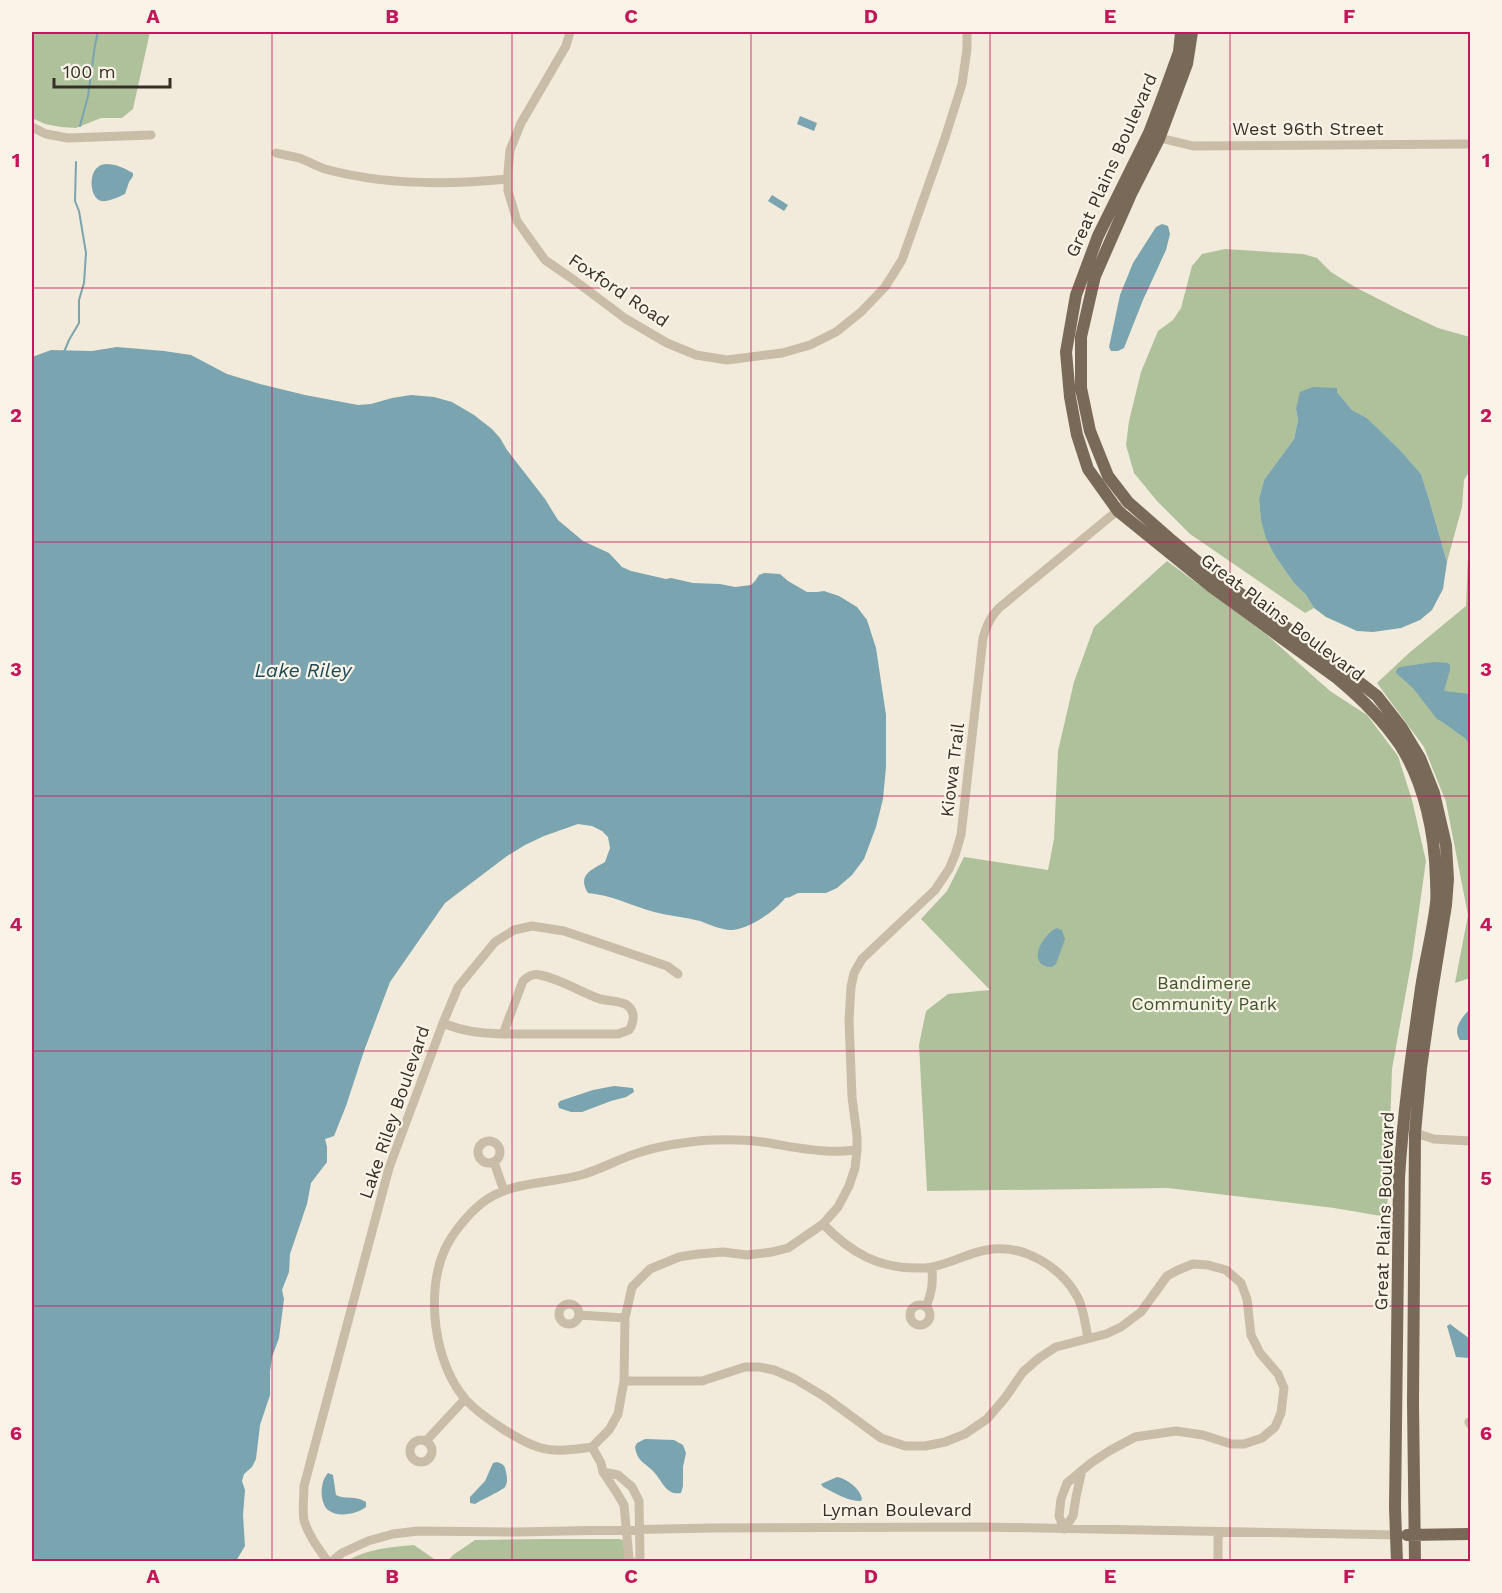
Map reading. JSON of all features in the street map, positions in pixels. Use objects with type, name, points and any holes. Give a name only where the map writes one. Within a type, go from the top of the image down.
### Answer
[{"type":"main road","name":"Great Plains Boulevard","points":[[1181,32],[1179,52],[1154,136],[1098,236],[1076,295],[1066,352],[1070,397],[1077,435],[1088,469],[1118,512],[1213,588],[1356,694],[1379,717],[1401,746],[1419,784],[1432,831],[1436,859],[1436,901],[1410,1068],[1399,1178],[1395,1508],[1397,1562]]},
{"type":"main road","name":"Great Plains Boulevard","points":[[1192,32],[1187,64],[1095,276],[1081,337],[1081,388],[1090,431],[1108,476],[1128,502],[1204,567],[1377,696],[1402,728],[1420,758],[1434,793],[1446,845],[1448,879],[1421,1068],[1415,1133],[1413,1403],[1415,1562]]},
{"type":"main road","name":"Lyman Boulevard","points":[[1397,1535],[1470,1534]]},
{"type":"street","name":"Foxford Road","points":[[570,32],[566,46],[522,123],[510,150],[508,191],[517,221],[545,260],[626,320],[667,343],[696,355],[727,360],[782,353],[810,345],[836,332],[861,312],[885,287],[902,260],[945,138],[962,84],[967,32]]},
{"type":"street","points":[[32,127],[46,134],[68,138],[151,135]]},
{"type":"street","name":"West 96th Street","points":[[1154,136],[1193,146],[1470,144]]},
{"type":"street","points":[[276,153],[324,168],[391,180],[474,183],[508,179]]},
{"type":"street","name":"Kiowa Trail","points":[[592,1447],[609,1430],[618,1414],[624,1381],[625,1318],[632,1287],[650,1269],[679,1257],[698,1254],[723,1252],[747,1255],[788,1248],[823,1224],[838,1207],[855,1168],[857,1150],[849,1020],[854,973],[862,959],[935,890],[956,855],[961,835],[983,638],[990,617],[1128,502]]},
{"type":"street","name":"Lake Riley Boulevard","points":[[329,1562],[313,1539],[304,1520],[304,1486],[388,1168],[458,987],[495,942],[514,930],[532,926],[564,931],[667,966],[678,974]]},
{"type":"street","points":[[443,1023],[469,1032],[503,1034],[618,1034],[629,1030],[634,1016],[626,1004],[601,999],[536,974],[526,977],[503,1034]]},
{"type":"street","points":[[1415,1133],[1434,1139],[1470,1141]]},
{"type":"street","points":[[631,1562],[628,1558],[624,1505],[603,1472],[592,1447],[555,1450],[538,1447],[511,1433],[478,1411],[465,1399],[446,1365],[439,1343],[434,1311],[434,1286],[444,1249],[458,1228],[482,1203],[504,1191],[517,1186],[582,1174],[641,1151],[691,1142],[759,1142],[826,1152],[857,1150]]},
{"type":"street","points":[[494,1162],[504,1191]]},
{"type":"street","points":[[823,1224],[850,1249],[885,1265],[903,1268],[932,1267],[988,1249],[1008,1249],[1026,1253],[1048,1264],[1062,1276],[1077,1298],[1084,1315],[1088,1338]]},
{"type":"street","points":[[624,1381],[702,1381],[745,1367],[759,1366],[795,1379],[881,1438],[905,1446],[925,1446],[945,1442],[965,1434],[987,1419],[1023,1372],[1056,1347],[1106,1334],[1141,1312],[1167,1276],[1193,1264],[1226,1270],[1241,1283],[1247,1299],[1251,1335],[1260,1353],[1278,1374],[1284,1388],[1281,1413],[1275,1427],[1262,1438],[1244,1444],[1231,1444],[1203,1435],[1176,1431],[1136,1437],[1109,1451],[1067,1483],[1063,1490],[1059,1516],[1065,1529]]},
{"type":"street","points":[[926,1307],[932,1295],[932,1267]]},
{"type":"street","points":[[579,1315],[625,1318]]},
{"type":"street","points":[[426,1441],[465,1399]]},
{"type":"street","points":[[1065,1529],[1073,1516],[1082,1470]]},
{"type":"street","points":[[603,1472],[618,1475],[632,1487],[639,1501],[640,1557],[638,1562]]},
{"type":"street","name":"Lyman Boulevard","points":[[329,1562],[368,1541],[393,1534],[418,1531],[973,1527],[1397,1535]]},
{"type":"street","points":[[1218,1532],[1218,1562]]},
{"type":"green space","points":[[32,32],[150,32],[133,109],[122,118],[101,118],[76,128],[45,124],[32,118]]},
{"type":"green space","points":[[1225,249],[1303,254],[1317,258],[1331,272],[1355,287],[1438,328],[1470,337],[1470,471],[1464,480],[1462,507],[1447,562],[1421,474],[1400,450],[1367,418],[1352,410],[1337,392],[1296,409],[1298,420],[1294,439],[1264,480],[1259,499],[1261,521],[1275,556],[1314,608],[1305,613],[1190,534],[1157,501],[1134,473],[1126,445],[1129,421],[1141,372],[1158,331],[1173,320],[1181,308],[1192,266],[1202,254]]},
{"type":"green space","points":[[1470,507],[1470,978],[1455,983],[1468,915],[1446,802],[1424,747],[1377,683],[1466,606]]},
{"type":"green space","name":"Bandimere Community Park","points":[[1167,561],[1267,635],[1330,691],[1367,715],[1398,756],[1412,800],[1426,861],[1412,959],[1392,1069],[1387,1217],[1334,1208],[1168,1188],[927,1191],[919,1045],[926,1011],[948,994],[990,990],[921,919],[947,891],[964,857],[1048,870],[1054,839],[1058,751],[1074,682],[1094,627]]},
{"type":"green space","points":[[475,1540],[623,1540],[626,1562],[447,1562]]},
{"type":"green space","points":[[414,1545],[437,1561],[347,1561],[370,1551]]},
{"type":"water","points":[[800,116],[817,123],[814,131],[797,124]]},
{"type":"water","points":[[107,164],[123,168],[133,173],[133,176],[125,194],[101,201],[94,195],[92,179],[98,167]]},
{"type":"water","points":[[772,195],[788,205],[784,211],[768,201]]},
{"type":"water","points":[[1162,224],[1168,226],[1170,234],[1166,250],[1124,348],[1111,351],[1109,347],[1120,295],[1133,263],[1156,227]]},
{"type":"water","name":"Lake Riley","points":[[117,347],[191,355],[227,374],[260,384],[358,405],[411,395],[434,397],[452,402],[492,429],[545,499],[558,520],[583,541],[609,553],[622,567],[666,579],[735,587],[751,585],[759,575],[764,573],[780,574],[807,592],[824,591],[839,596],[857,607],[867,620],[876,648],[886,715],[886,767],[883,799],[876,827],[864,859],[852,875],[837,888],[826,893],[798,893],[785,898],[761,919],[745,927],[731,930],[654,912],[614,898],[588,893],[584,882],[585,877],[605,862],[610,848],[608,837],[602,831],[592,826],[578,824],[525,845],[445,903],[390,982],[334,1136],[325,1139],[327,1162],[311,1183],[307,1204],[290,1254],[289,1272],[282,1290],[284,1299],[279,1338],[272,1357],[270,1395],[260,1425],[256,1459],[252,1467],[244,1474],[242,1481],[245,1490],[243,1515],[245,1546],[236,1561],[32,1561],[32,357],[51,350],[92,351]]},
{"type":"water","points":[[1313,387],[1337,388],[1337,392],[1352,410],[1367,418],[1421,474],[1447,562],[1443,589],[1432,610],[1420,620],[1401,628],[1373,632],[1357,631],[1326,617],[1314,608],[1306,595],[1294,583],[1275,556],[1266,538],[1261,521],[1259,499],[1264,480],[1294,439],[1298,420],[1296,409],[1300,392]]},
{"type":"water","points":[[1434,662],[1450,665],[1444,691],[1470,694],[1470,746],[1466,739],[1437,719],[1413,688],[1396,673],[1400,667]]},
{"type":"water","points":[[1057,928],[1062,930],[1065,939],[1056,964],[1052,967],[1044,966],[1039,962],[1039,950],[1046,937]]},
{"type":"water","points":[[1470,1009],[1470,1040],[1460,1040],[1458,1027],[1461,1019]]},
{"type":"water","points":[[614,1086],[633,1088],[634,1092],[582,1112],[571,1112],[559,1108],[560,1101]]},
{"type":"water","points":[[1450,1324],[1470,1339],[1470,1358],[1456,1357],[1447,1326]]},
{"type":"water","points":[[645,1439],[674,1440],[683,1445],[686,1453],[681,1493],[667,1489],[639,1458],[635,1447],[637,1443]]},
{"type":"water","points":[[497,1462],[505,1468],[507,1484],[475,1504],[470,1503],[470,1497],[485,1481],[493,1463]]},
{"type":"water","points":[[328,1473],[333,1475],[336,1495],[362,1500],[366,1502],[366,1507],[358,1512],[347,1514],[337,1514],[328,1510],[323,1502],[322,1492],[323,1481]]},
{"type":"water","points":[[837,1477],[856,1488],[861,1495],[861,1501],[841,1496],[821,1484]]},
{"type":"waterway","points":[[80,126],[88,96],[98,32]]},
{"type":"waterway","points":[[64,352],[79,323],[79,300],[84,283],[86,253],[79,211],[75,201],[76,162]]}]
